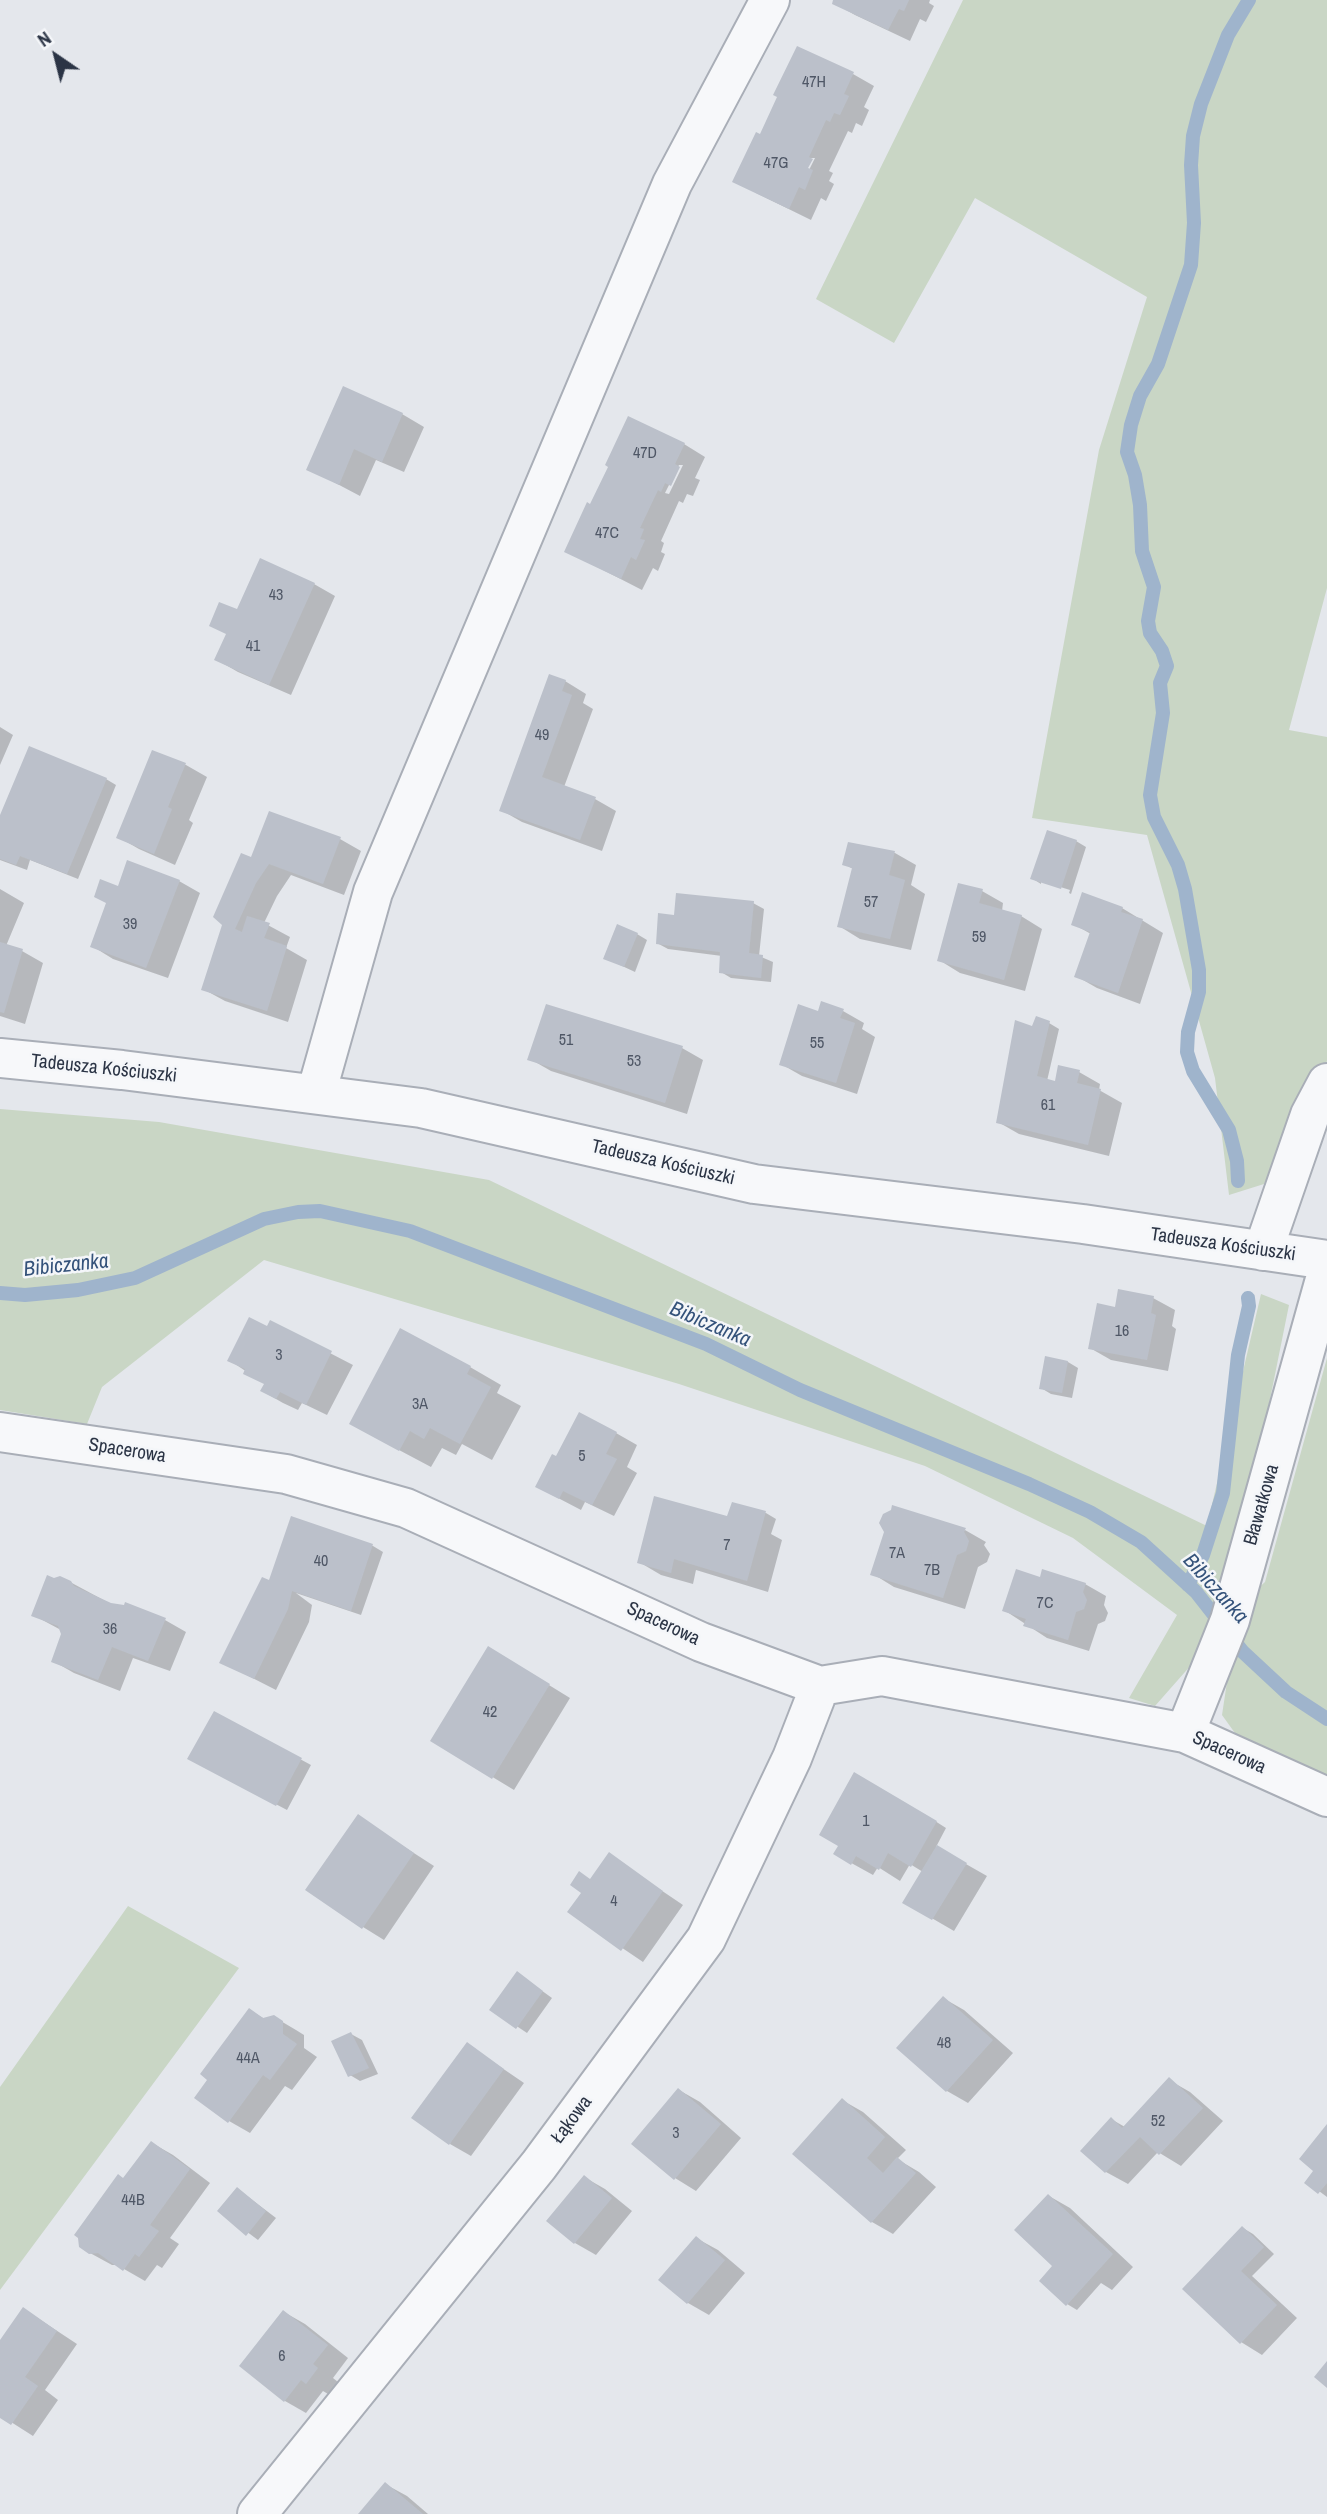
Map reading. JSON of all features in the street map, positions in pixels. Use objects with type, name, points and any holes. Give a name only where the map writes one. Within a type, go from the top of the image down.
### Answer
[{"type":"street","points":[[316,1094],[373,892],[672,184],[770,0]]},
{"type":"street","name":"Tadeusza Kościuszki","points":[[0,1058],[122,1070],[421,1108],[754,1184],[1083,1224],[1327,1260]]},
{"type":"street","points":[[1263,1251],[1310,1115],[1327,1083]]},
{"type":"street","name":"Bławatkowa","points":[[1185,1733],[1224,1635],[1327,1272]]},
{"type":"street","name":"Spacerowa","points":[[0,1432],[286,1474],[406,1508],[701,1642],[820,1686],[881,1676],[1185,1733],[1327,1797]]},
{"type":"street","name":"Łąkowa","points":[[257,2514],[539,2165],[706,1939],[792,1758],[820,1686]]},
{"type":"green space","points":[[963,0],[1327,0],[1327,588],[1289,730],[1327,737],[1327,1061],[1264,1184],[1229,1195],[1215,1078],[1147,835],[1032,818],[1099,450],[1147,297],[975,198],[894,343],[816,299]]},
{"type":"green space","points":[[0,1109],[159,1122],[489,1180],[1207,1526],[1261,1294],[1289,1305],[1241,1543],[1207,1647],[1155,1706],[1129,1698],[1177,1615],[1073,1538],[925,1466],[679,1384],[264,1260],[102,1387],[87,1424],[0,1410]]},
{"type":"green space","points":[[1327,1358],[1327,1781],[1245,1747],[1222,1715],[1232,1649],[1254,1592],[1265,1582]]},
{"type":"green space","points":[[128,1906],[239,1968],[0,2290],[0,2087]]},
{"type":"building","points":[[833,0],[909,0],[904,11],[899,9],[888,30],[832,4]]},
{"type":"building","points":[[797,46],[854,72],[844,94],[849,96],[840,115],[834,113],[830,122],[826,120],[809,157],[813,159],[808,168],[813,170],[805,190],[799,187],[789,209],[732,182],[756,132],[760,134],[777,97],[773,95]]},
{"type":"building","points":[[343,386],[403,413],[382,462],[354,449],[339,485],[306,470]]},
{"type":"building","points":[[628,416],[685,443],[675,464],[680,467],[671,486],[665,483],[661,492],[658,490],[640,528],[644,529],[640,539],[645,540],[636,560],[631,557],[621,579],[564,552],[587,502],[590,504],[608,467],[605,465]]},
{"type":"building","points":[[260,558],[315,583],[269,685],[214,660],[226,634],[209,626],[219,602],[237,609]]},
{"type":"building","points":[[549,674],[566,680],[562,691],[572,695],[542,777],[596,797],[580,840],[499,811]]},
{"type":"building","points":[[29,746],[107,778],[67,874],[20,856],[16,865],[0,859],[0,815]]},
{"type":"building","points":[[152,750],[186,763],[168,807],[172,809],[154,854],[116,838]]},
{"type":"building","points":[[269,811],[341,837],[323,884],[269,864],[256,883],[235,929],[242,932],[247,916],[270,923],[264,938],[287,946],[267,1011],[201,990],[222,925],[213,917],[241,853],[251,857]]},
{"type":"building","points":[[1047,830],[1077,840],[1061,889],[1030,879]]},
{"type":"building","points":[[848,842],[895,851],[889,875],[905,880],[890,939],[837,927],[852,868],[842,865]]},
{"type":"building","points":[[127,860],[180,880],[146,968],[90,947],[106,903],[94,897],[100,879],[118,886]]},
{"type":"building","points":[[958,883],[983,889],[979,903],[1022,915],[1004,980],[937,961]]},
{"type":"building","points":[[1082,892],[1123,907],[1121,912],[1143,919],[1118,993],[1074,977],[1090,932],[1071,925]]},
{"type":"building","points":[[676,893],[754,901],[749,953],[763,955],[761,978],[719,973],[720,952],[656,944],[658,913],[674,915]]},
{"type":"building","points":[[617,924],[638,933],[624,967],[603,959]]},
{"type":"building","points":[[0,942],[23,949],[4,1013],[0,1012]]},
{"type":"building","points":[[821,1001],[844,1009],[840,1018],[855,1023],[836,1083],[779,1065],[798,1004],[818,1011]]},
{"type":"building","points":[[546,1004],[683,1046],[665,1103],[527,1060]]},
{"type":"building","points":[[1036,1016],[1050,1021],[1037,1076],[1055,1081],[1058,1065],[1080,1070],[1077,1083],[1101,1089],[1088,1145],[996,1123],[1015,1020],[1032,1026]]},
{"type":"building","points":[[1118,1289],[1154,1296],[1151,1313],[1156,1315],[1147,1360],[1088,1349],[1097,1303],[1115,1307]]},
{"type":"building","points":[[249,1317],[267,1326],[270,1320],[332,1351],[306,1405],[280,1392],[276,1399],[260,1391],[264,1384],[243,1374],[245,1369],[227,1361]]},
{"type":"building","points":[[400,1328],[471,1366],[467,1374],[491,1387],[460,1444],[430,1428],[424,1439],[410,1431],[399,1451],[349,1424]]},
{"type":"building","points":[[1045,1356],[1068,1361],[1062,1393],[1039,1389]]},
{"type":"building","points":[[579,1412],[617,1432],[606,1454],[617,1459],[592,1505],[563,1491],[559,1499],[535,1487],[552,1454],[556,1456]]},
{"type":"building","points":[[654,1496],[727,1516],[732,1502],[766,1511],[747,1581],[674,1559],[671,1573],[637,1563]]},
{"type":"building","points":[[892,1505],[966,1528],[964,1532],[969,1541],[966,1551],[957,1555],[943,1598],[870,1575],[884,1532],[879,1523],[883,1514],[891,1510]]},
{"type":"building","points":[[291,1516],[373,1544],[351,1611],[292,1591],[288,1609],[254,1679],[219,1663],[262,1577],[269,1580]]},
{"type":"building","points":[[1016,1569],[1040,1577],[1042,1569],[1086,1583],[1083,1592],[1087,1600],[1084,1609],[1076,1612],[1068,1640],[1023,1626],[1026,1619],[1002,1611]]},
{"type":"building","points":[[47,1575],[54,1578],[60,1576],[71,1581],[74,1586],[111,1603],[124,1605],[125,1602],[166,1618],[148,1661],[112,1647],[98,1680],[51,1662],[61,1634],[58,1626],[31,1616]]},
{"type":"building","points":[[488,1646],[550,1684],[492,1779],[430,1741]]},
{"type":"building","points":[[214,1711],[302,1758],[276,1806],[187,1759]]},
{"type":"building","points":[[854,1772],[937,1821],[911,1867],[888,1853],[879,1870],[856,1856],[851,1865],[833,1854],[838,1846],[819,1835]]},
{"type":"building","points":[[358,1814],[414,1853],[362,1929],[305,1890]]},
{"type":"building","points":[[937,1845],[967,1863],[932,1920],[902,1903]]},
{"type":"building","points":[[609,1852],[663,1891],[621,1951],[567,1912],[581,1893],[570,1885],[579,1871],[590,1879]]},
{"type":"building","points":[[517,1971],[543,1991],[516,2029],[489,2010]]},
{"type":"building","points":[[943,1996],[993,2040],[946,2092],[896,2048]]},
{"type":"building","points":[[249,2008],[263,2018],[274,2015],[283,2021],[283,2034],[297,2044],[270,2080],[263,2075],[228,2123],[194,2098],[207,2080],[200,2074]]},
{"type":"building","points":[[351,2032],[369,2068],[348,2077],[331,2041]]},
{"type":"building","points":[[467,2042],[504,2069],[449,2145],[411,2118]]},
{"type":"building","points":[[1169,2077],[1203,2108],[1159,2155],[1140,2137],[1105,2173],[1080,2151],[1111,2117],[1122,2128]]},
{"type":"building","points":[[678,2088],[721,2124],[674,2180],[631,2144]]},
{"type":"building","points":[[842,2098],[885,2137],[867,2158],[883,2173],[897,2157],[916,2173],[871,2223],[792,2154]]},
{"type":"building","points":[[1327,2124],[1327,2183],[1318,2194],[1304,2183],[1313,2171],[1299,2159]]},
{"type":"building","points":[[151,2141],[190,2169],[150,2225],[159,2231],[139,2257],[135,2254],[123,2271],[98,2253],[89,2254],[79,2247],[78,2238],[74,2235],[118,2174],[123,2178]]},
{"type":"building","points":[[584,2175],[612,2198],[574,2244],[546,2221]]},
{"type":"building","points":[[237,2187],[266,2211],[246,2236],[217,2211]]},
{"type":"building","points":[[1048,2194],[1113,2254],[1066,2306],[1039,2281],[1052,2266],[1014,2230]]},
{"type":"building","points":[[1242,2226],[1264,2247],[1241,2271],[1277,2305],[1240,2344],[1182,2289]]},
{"type":"building","points":[[696,2236],[725,2260],[687,2304],[658,2280]]},
{"type":"building","points":[[23,2307],[57,2331],[25,2377],[38,2386],[11,2425],[0,2418],[0,2340]]},
{"type":"building","points":[[283,2310],[328,2345],[313,2364],[318,2368],[306,2384],[301,2380],[284,2402],[239,2366]]},
{"type":"building","points":[[1327,2361],[1327,2388],[1314,2377]]},
{"type":"building","points":[[385,2482],[423,2514],[358,2514]]},
{"type":"waterway","points":[[1238,1181],[1237,1161],[1229,1130],[1193,1071],[1187,1052],[1188,1032],[1199,992],[1199,970],[1185,889],[1178,865],[1154,817],[1150,795],[1163,713],[1160,683],[1167,666],[1162,651],[1150,633],[1148,621],[1154,587],[1142,551],[1140,505],[1135,475],[1127,452],[1131,425],[1140,396],[1158,364],[1191,265],[1194,223],[1191,165],[1193,136],[1201,104],[1228,35],[1249,0]]},
{"type":"waterway","name":"Bibiczanka","points":[[0,1293],[25,1295],[78,1290],[135,1278],[264,1219],[298,1212],[320,1211],[410,1231],[706,1344],[800,1390],[1029,1484],[1090,1512],[1141,1542],[1196,1592],[1243,1652],[1286,1692],[1327,1719]]},
{"type":"waterway","points":[[1188,1585],[1203,1555],[1223,1493],[1238,1355],[1249,1306],[1248,1298]]}]
